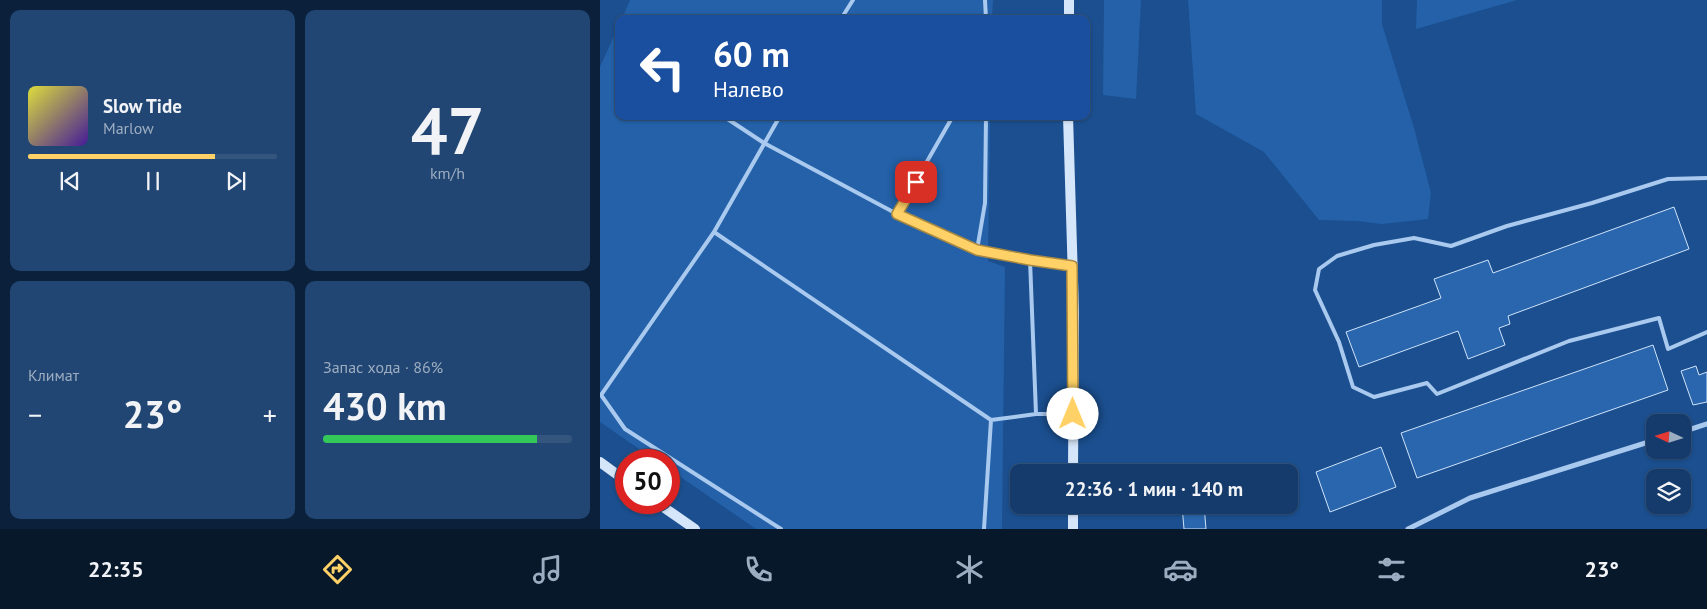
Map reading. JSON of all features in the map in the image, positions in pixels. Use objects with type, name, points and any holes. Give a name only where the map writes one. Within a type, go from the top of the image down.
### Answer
[{"type":"main road","points":[[1069,0],[1069,15]]},
{"type":"main road","points":[[1068,120],[1072,266],[1073,464]]},
{"type":"main road","points":[[600,462],[615,473]]},
{"type":"main road","points":[[672,514],[695,529]]},
{"type":"main road","points":[[1073,514],[1073,529]]},
{"type":"main road","points":[[680,520],[685,529]]},
{"type":"street","points":[[1691,429],[1707,424]]},
{"type":"street","points":[[1408,529],[1470,498],[1646,443]]},
{"type":"lane","points":[[844,15],[853,0]]},
{"type":"lane","points":[[985,0],[986,15]]},
{"type":"lane","points":[[729,120],[764,143],[897,214],[977,250],[1072,266]]},
{"type":"lane","points":[[778,120],[714,232],[601,395],[625,429],[781,529]]},
{"type":"lane","points":[[897,214],[951,120]]},
{"type":"lane","points":[[977,250],[985,203],[986,120]]},
{"type":"lane","points":[[1707,178],[1668,179],[1592,204],[1507,226],[1451,246],[1414,238],[1374,245],[1337,256],[1319,269],[1315,290],[1339,342],[1353,387],[1374,396],[1427,382],[1438,394],[1569,341],[1659,318],[1668,349],[1707,332]]},
{"type":"lane","points":[[714,232],[991,420],[1036,414],[1073,414]]},
{"type":"lane","points":[[1030,260],[1036,414]]},
{"type":"lane","points":[[984,529],[991,420]]},
{"type":"shaded area","points":[[630,0],[993,0],[992,15],[624,15]]},
{"type":"shaded area","points":[[1104,0],[1141,0],[1136,99],[1103,95]]},
{"type":"shaded area","points":[[1188,0],[1382,0],[1382,24],[1414,128],[1431,193],[1428,219],[1382,224],[1319,220],[1264,152],[1196,114]]},
{"type":"shaded area","points":[[1417,0],[1517,0],[1416,29]]},
{"type":"shaded area","points":[[615,34],[615,120],[990,120],[988,261],[1005,267],[1002,529],[756,529],[680,477],[680,449],[639,449],[600,422],[600,67]]},
{"type":"building","points":[[1674,207],[1689,249],[1508,316],[1510,324],[1499,328],[1505,345],[1468,359],[1458,331],[1359,367],[1346,332],[1441,298],[1434,279],[1488,260],[1493,273]]},
{"type":"building","points":[[1653,345],[1668,390],[1417,478],[1401,433]]},
{"type":"building","points":[[1696,366],[1699,375],[1707,372],[1707,402],[1693,405],[1681,371]]},
{"type":"building","points":[[1381,447],[1396,487],[1330,512],[1316,472]]},
{"type":"building","points":[[1183,514],[1205,514],[1206,529],[1184,529]]},
{"type":"route","points":[[916,182],[897,214],[977,250],[1072,266],[1074,312],[1073,414]]}]
